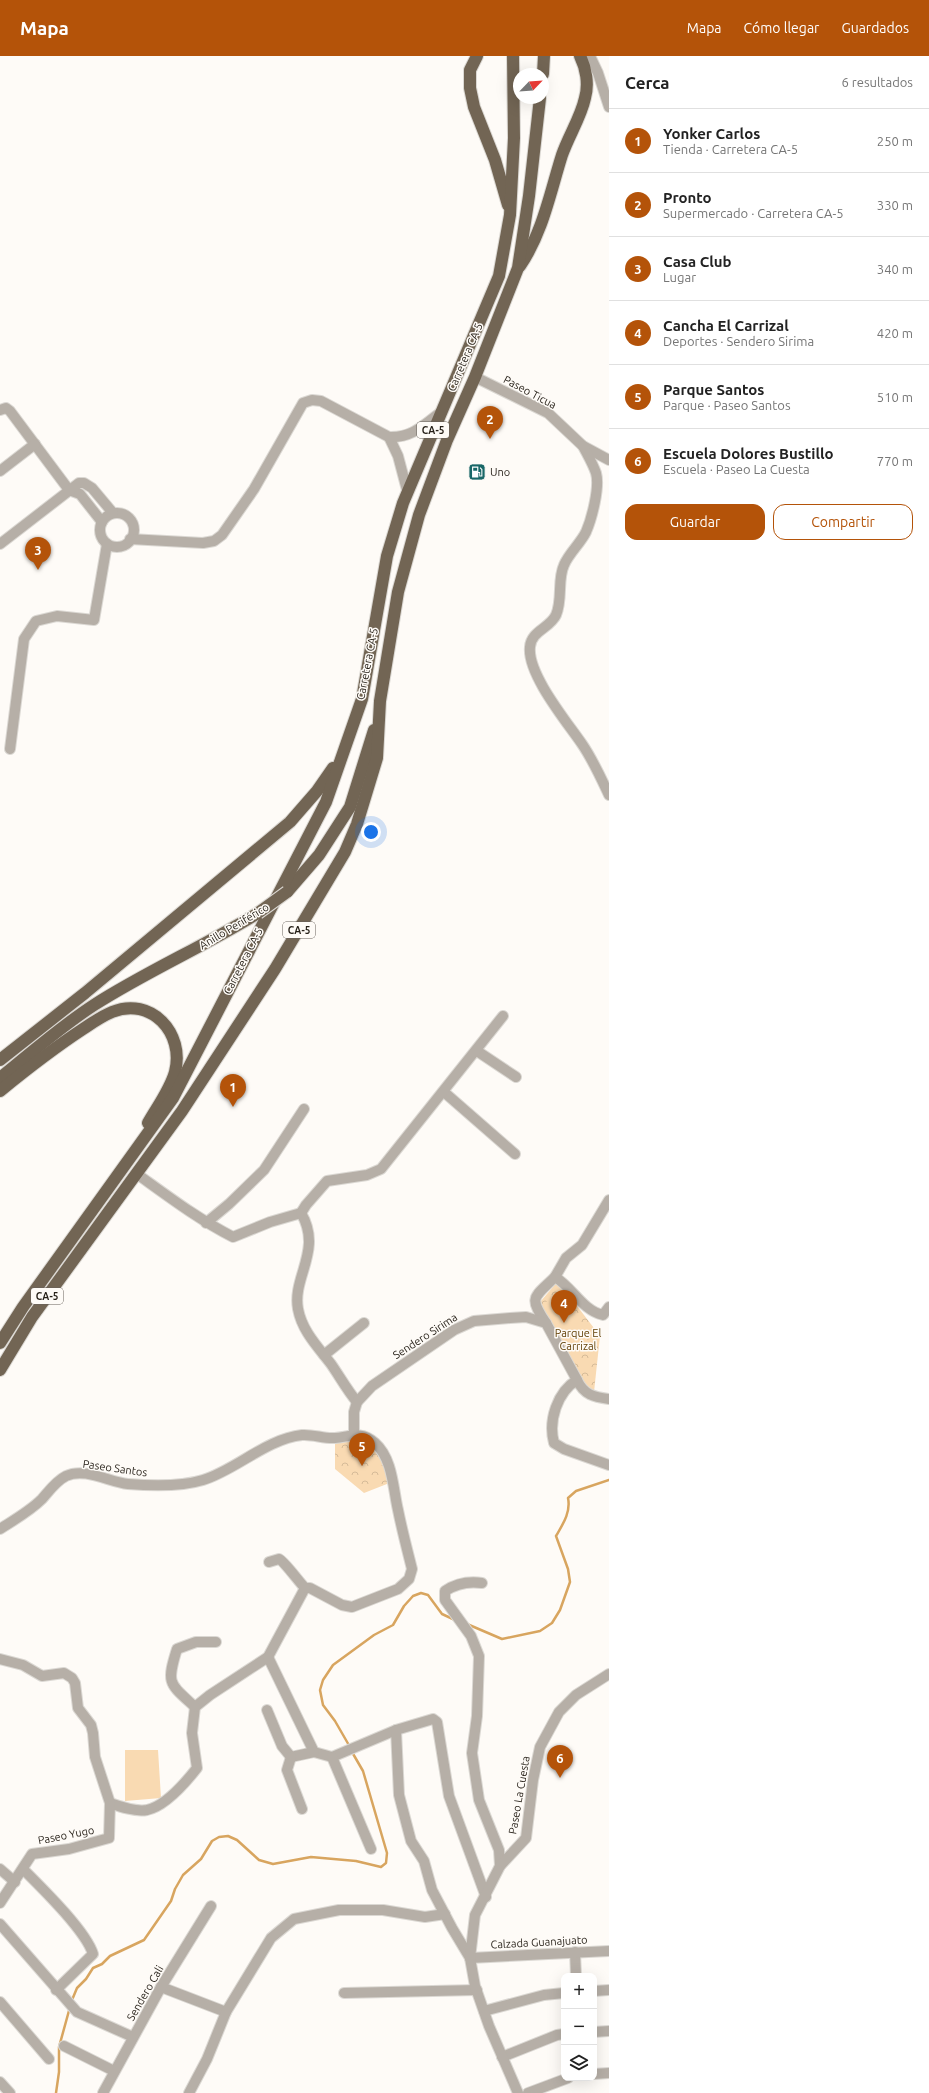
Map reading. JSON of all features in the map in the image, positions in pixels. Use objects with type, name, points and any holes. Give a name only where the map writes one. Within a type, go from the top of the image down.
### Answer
[{"type":"highway","points":[[477,56],[470,70],[470,88],[474,107],[495,160],[510,215]]},
{"type":"highway","name":"Carretera CA-5","points":[[83,1225],[173,1098],[326,802],[340,757],[362,699],[387,556],[407,490],[464,362],[499,276],[510,215],[514,138],[513,56]]},
{"type":"highway","points":[[543,68],[544,56]]},
{"type":"highway","points":[[518,268],[532,248],[542,222],[563,153],[585,98],[587,80],[580,56]]},
{"type":"highway","name":"Carretera CA-5","points":[[0,1370],[32,1317],[182,1111],[275,969],[345,852],[357,824],[377,758],[380,701],[398,592],[419,515],[518,268],[529,196],[539,104]]},
{"type":"highway","name":"Anillo Periférico","points":[[0,1078],[46,1040],[93,1006],[153,970],[220,936],[258,913],[287,892],[319,855],[350,807],[372,736],[380,701]]},
{"type":"highway","points":[[0,1060],[85,993],[290,822],[317,791],[340,757]]},
{"type":"highway","points":[[0,1091],[68,1039],[112,1012],[126,1008],[140,1009],[153,1013],[164,1022],[170,1031],[176,1046],[177,1058],[175,1072],[144,1129],[83,1225]]},
{"type":"highway","name":"CA-5","points":[[0,1343],[23,1307],[83,1225]]},
{"type":"street","points":[[590,56],[598,73],[609,107]]},
{"type":"street","name":"Paseo Ticua","points":[[475,377],[548,413],[583,446],[609,460]]},
{"type":"street","points":[[107,544],[120,546],[130,539],[203,544],[214,541],[222,535],[254,489],[303,403],[312,400],[321,401],[389,437],[409,435],[441,412]]},
{"type":"street","points":[[0,410],[6,408],[10,411],[70,490],[80,494],[102,522]]},
{"type":"street","points":[[389,437],[398,456],[407,490]]},
{"type":"street","points":[[0,472],[35,444]]},
{"type":"street","points":[[583,446],[596,472],[598,484],[595,499],[586,532],[563,566],[561,592],[556,615],[552,622],[532,638],[530,647],[531,658],[540,681],[560,714],[587,751],[609,795]]},
{"type":"street","points":[[0,544],[79,483],[84,482],[92,488],[113,513]]},
{"type":"street","points":[[10,749],[24,638],[36,621],[57,616],[94,620],[107,544],[100,533],[102,522],[107,516],[113,513],[120,513],[131,520],[133,527],[130,539]]},
{"type":"street","points":[[137,1174],[206,1223],[233,1237],[270,1222],[301,1214],[306,1205],[327,1181],[367,1175],[381,1169],[477,1051],[503,1016]]},
{"type":"street","points":[[477,1051],[516,1077]]},
{"type":"street","points":[[444,1092],[515,1154]]},
{"type":"street","points":[[206,1223],[229,1204],[264,1170],[304,1109]]},
{"type":"street","points":[[609,1200],[582,1245],[566,1258],[555,1276],[535,1299],[534,1305],[546,1323],[584,1392],[596,1397],[609,1399]]},
{"type":"street","points":[[269,1562],[278,1559],[282,1560],[291,1573],[305,1588],[310,1588],[342,1605],[352,1607],[398,1589],[409,1579],[412,1569],[388,1463],[375,1443],[364,1437],[354,1435],[354,1412],[357,1402],[311,1339],[302,1322],[298,1309],[298,1288],[309,1250],[305,1220],[301,1214]]},
{"type":"street","points":[[555,1276],[578,1299],[599,1314],[603,1315],[609,1307]]},
{"type":"street","name":"Sendero Sirima","points":[[357,1402],[372,1386],[391,1372],[467,1323],[526,1317],[546,1323]]},
{"type":"street","points":[[324,1355],[364,1323]]},
{"type":"street","points":[[577,1380],[569,1385],[559,1399],[552,1422],[551,1433],[554,1443],[564,1449],[609,1465]]},
{"type":"street","name":"Paseo Santos","points":[[0,1529],[41,1500],[66,1476],[74,1474],[95,1476],[127,1484],[145,1485],[189,1483],[204,1480],[254,1453],[289,1438],[302,1435],[335,1438],[354,1435]]},
{"type":"street","points":[[482,1583],[470,1582],[454,1585],[445,1590],[445,1600],[471,1636],[479,1656],[478,1716],[472,1753],[479,1800],[499,1850],[500,1866]]},
{"type":"street","points":[[110,1803],[125,1808],[148,1810],[166,1800],[183,1785],[197,1768],[192,1733],[195,1707],[210,1695],[268,1657],[305,1588]]},
{"type":"street","points":[[195,1707],[171,1681],[170,1671],[177,1649],[196,1642],[216,1642]]},
{"type":"street","points":[[268,1657],[314,1752]]},
{"type":"street","name":"Paseo Yugo","points":[[0,1659],[23,1665],[42,1676],[59,1673],[72,1678],[75,1683],[78,1708],[91,1726],[95,1757],[110,1803],[109,1838],[69,1849],[32,1854],[0,1903]]},
{"type":"street","name":"Paseo La Cuesta","points":[[518,2093],[502,2057],[477,1990],[470,1958],[475,1915],[486,1897],[500,1866],[526,1838],[531,1810],[533,1780],[540,1747],[558,1712],[576,1695],[609,1674]]},
{"type":"street","points":[[267,1710],[282,1746],[291,1757]]},
{"type":"street","points":[[291,1757],[314,1752],[332,1757],[396,1730],[433,1719],[437,1722],[449,1796],[486,1897]]},
{"type":"street","points":[[396,1730],[399,1795],[412,1841],[424,1860],[432,1890],[470,1958]]},
{"type":"street","points":[[291,1757],[287,1770],[302,1809]]},
{"type":"street","points":[[332,1757],[371,1849]]},
{"type":"street","points":[[0,1868],[15,1882]]},
{"type":"street","points":[[23,1869],[58,1906],[90,1945],[93,1954],[56,1990]]},
{"type":"street","name":"Sendero Cali","points":[[103,2093],[161,1987],[211,1906]]},
{"type":"street","points":[[189,2093],[207,2059],[226,2012],[271,1938],[294,1919],[339,1910],[383,1910],[425,1917],[445,1914]]},
{"type":"street","points":[[0,1924],[56,1990],[77,2012],[133,2037]]},
{"type":"street","name":"Calzada Guanajuato","points":[[470,1958],[609,1951]]},
{"type":"street","points":[[575,1952],[576,1973]]},
{"type":"street","points":[[161,1987],[226,2012]]},
{"type":"street","points":[[344,1993],[477,1990]]},
{"type":"street","points":[[597,1991],[609,1990]]},
{"type":"street","points":[[484,2011],[544,1995],[561,1993]]},
{"type":"street","points":[[0,2002],[49,2059]]},
{"type":"street","points":[[597,2032],[609,2031]]},
{"type":"street","points":[[502,2057],[561,2034]]},
{"type":"street","points":[[64,2046],[114,2071]]},
{"type":"street","points":[[597,2074],[609,2073]]},
{"type":"street","points":[[528,2093],[561,2081]]},
{"type":"street","points":[[0,2082],[10,2093]]},
{"type":"green space","name":"Parque El Carrizal","points":[[558,1281],[600,1336],[594,1392],[586,1387],[535,1308]]},
{"type":"green space","points":[[559,1292],[589,1338],[568,1355],[538,1308]]},
{"type":"green space","points":[[343,1436],[375,1443],[392,1482],[364,1493],[335,1469],[335,1438]]},
{"type":"green space","points":[[125,1750],[158,1750],[161,1798],[125,1801]]},
{"type":"waterway","points":[[467,1624],[502,1639],[540,1631],[552,1623],[560,1610],[570,1582],[568,1569],[556,1536],[567,1513],[569,1503],[568,1498],[576,1491],[609,1480]]},
{"type":"waterway","points":[[350,1747],[335,1721],[323,1705],[320,1690],[323,1680],[333,1665],[374,1635],[393,1625],[404,1606],[413,1596],[421,1593],[428,1595],[442,1614],[455,1620]]},
{"type":"waterway","points":[[72,2000],[77,1988],[86,1979],[93,1968],[102,1964],[110,1956],[144,1940],[171,1901],[175,1889],[183,1875],[201,1859],[212,1841],[219,1837],[228,1836],[237,1840],[259,1860],[273,1864],[311,1857],[356,1861],[381,1867],[386,1863],[387,1853],[363,1771],[352,1752]]},
{"type":"waterway","points":[[56,2093],[59,2072],[59,2047],[70,2007]]},
{"type":"place","name":"Pronto","points":[[490,439]]},
{"type":"place","name":"Uno","points":[[477,472]]},
{"type":"place","name":"Casa Club","points":[[38,570]]},
{"type":"place","name":"Yonker Carlos","points":[[233,1107]]},
{"type":"place","name":"Cancha El Carrizal","points":[[564,1323]]},
{"type":"place","name":"Parque Santos","points":[[362,1466]]},
{"type":"place","name":"Escuela Dolores Bustillo","points":[[560,1778]]}]
